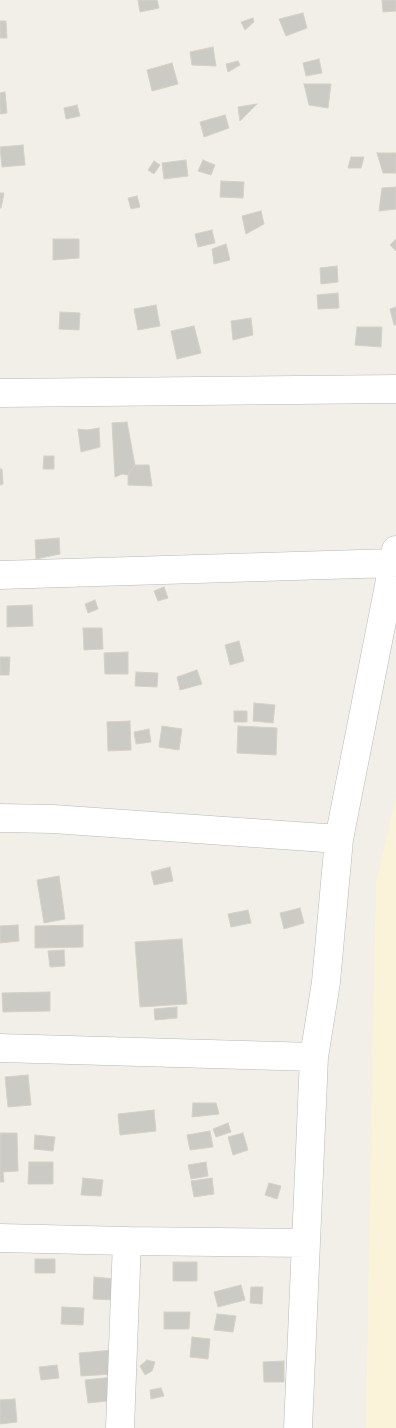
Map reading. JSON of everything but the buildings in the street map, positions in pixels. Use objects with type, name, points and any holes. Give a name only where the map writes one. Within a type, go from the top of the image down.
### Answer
[{"type":"street","points":[[0,393],[396,389]]},
{"type":"street","points":[[0,576],[394,557],[339,839],[326,982],[314,1057],[298,1428]]},
{"type":"street","points":[[0,818],[53,819],[339,839]]},
{"type":"street","points":[[0,1048],[314,1057]]},
{"type":"street","points":[[0,1238],[306,1243]]},
{"type":"street","points":[[120,1428],[127,1241]]},
{"type":"sand","points":[[396,798],[396,1428],[366,1428],[376,884]]}]
